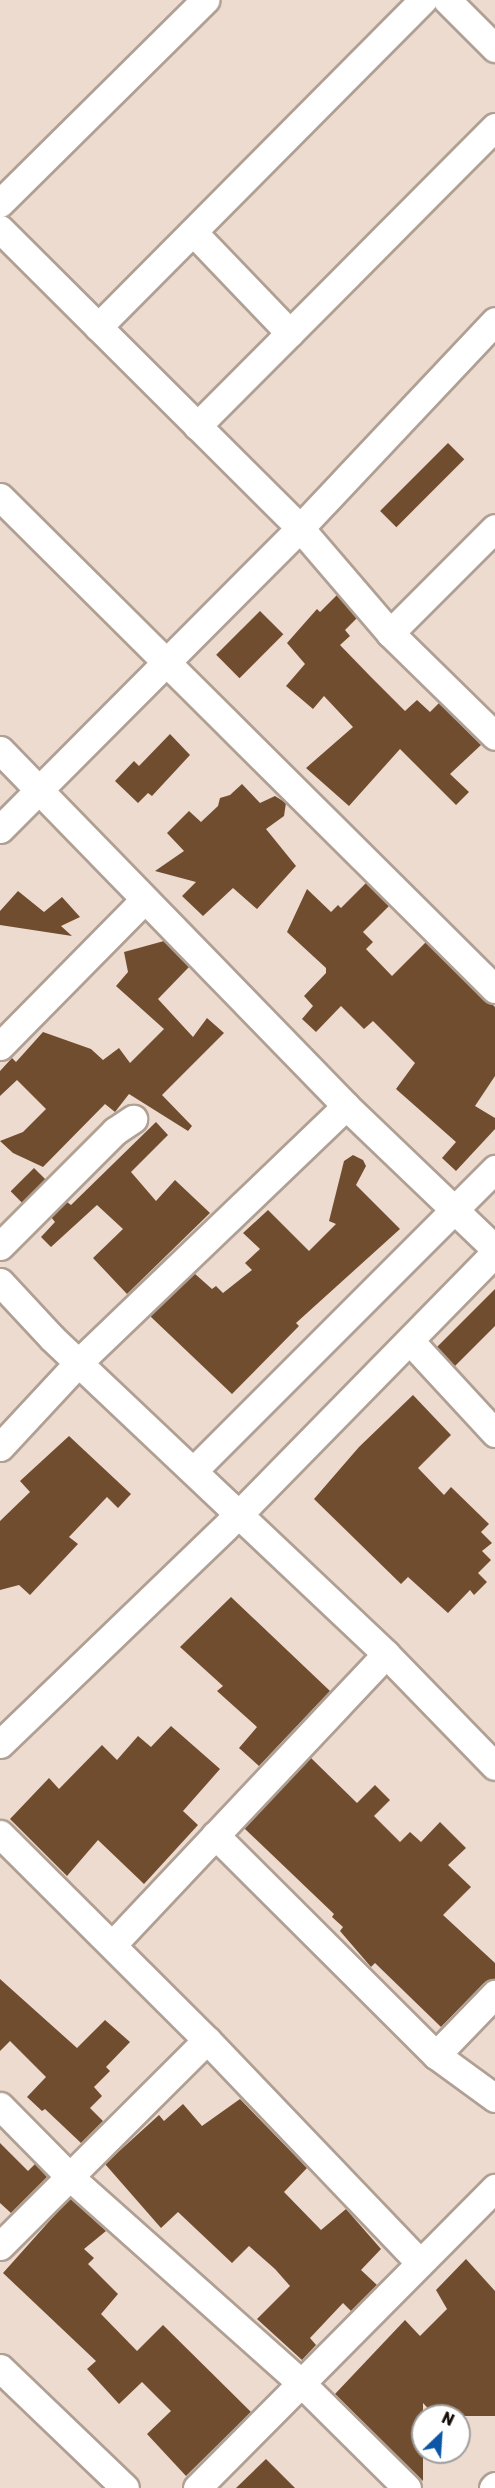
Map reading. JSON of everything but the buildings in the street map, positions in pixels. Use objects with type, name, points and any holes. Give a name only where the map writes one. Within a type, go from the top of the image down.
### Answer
[{"type":"street","points":[[0,203],[206,0]]},
{"type":"street","points":[[98,327],[423,0]]},
{"type":"street","points":[[447,0],[495,48]]},
{"type":"street","points":[[197,426],[495,127]]},
{"type":"street","points":[[0,229],[300,528],[390,633],[493,732]]},
{"type":"street","points":[[193,232],[290,333]]},
{"type":"street","points":[[0,829],[300,528],[495,321]]},
{"type":"street","points":[[0,497],[495,989]]},
{"type":"street","points":[[390,633],[495,528]]},
{"type":"street","points":[[0,750],[346,1107],[495,1251],[411,1342],[240,1513],[0,1744]]},
{"type":"street","points":[[0,1046],[144,900]]},
{"type":"street","points":[[0,1447],[78,1363],[346,1107]]},
{"type":"street","points":[[0,1246],[115,1131],[133,1119]]},
{"type":"street","points":[[194,1470],[495,1169]]},
{"type":"street","points":[[0,1282],[78,1363],[240,1513],[386,1654],[495,1766]]},
{"type":"street","points":[[411,1342],[495,1433]]},
{"type":"street","points":[[113,1944],[386,1654]]},
{"type":"street","points":[[0,1834],[207,2040],[420,2263]]},
{"type":"street","points":[[215,1835],[436,2055],[495,2098]]},
{"type":"street","points":[[436,2055],[495,1994]]},
{"type":"street","points":[[0,2246],[71,2178],[207,2040]]},
{"type":"street","points":[[0,2106],[71,2178],[301,2383],[407,2488]]},
{"type":"street","points":[[197,2488],[495,2188]]},
{"type":"street","points":[[0,2368],[125,2488]]}]
